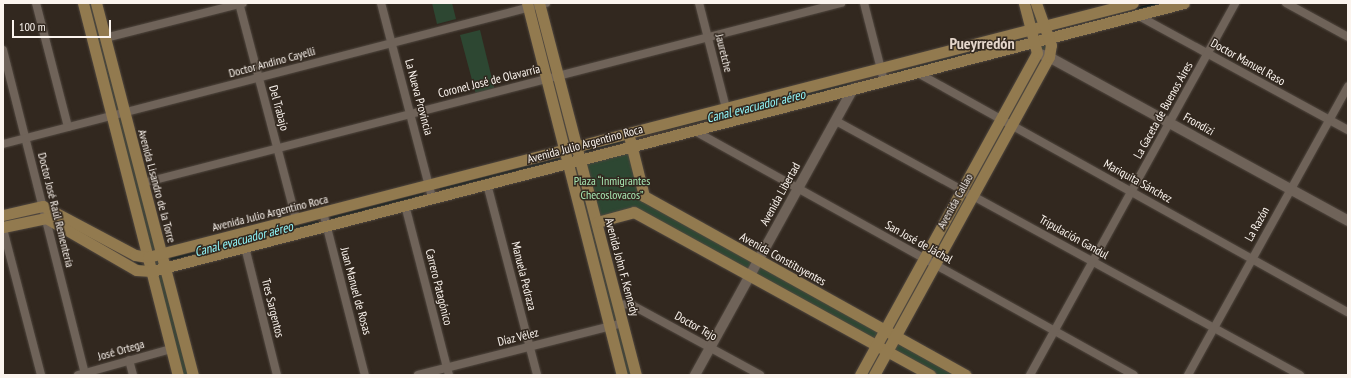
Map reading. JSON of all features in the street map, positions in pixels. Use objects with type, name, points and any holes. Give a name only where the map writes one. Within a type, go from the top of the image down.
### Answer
[{"type":"main road","points":[[83,3],[178,375]]},
{"type":"main road","name":"Avenida Lisandro de la Torre","points":[[96,3],[193,375]]},
{"type":"main road","points":[[1024,3],[1037,53]]},
{"type":"main road","points":[[1036,3],[1051,45],[1049,57]]},
{"type":"main road","name":"Avenida Julio Argentino Roca","points":[[43,206],[136,255],[148,257],[1133,3]]},
{"type":"main road","name":"Avenida Julio Argentino Roca","points":[[46,218],[136,270],[152,271],[579,160],[692,129],[854,89],[1184,3]]},
{"type":"main road","name":"Avenida John F. Kennedy","points":[[542,4],[557,76],[603,243],[636,375]]},
{"type":"main road","points":[[527,5],[566,163],[581,214],[622,375]]},
{"type":"main road","name":"Avenida Callao","points":[[874,375],[974,195],[1037,53]]},
{"type":"main road","name":"Avenida Callao","points":[[860,375],[963,189],[1049,57]]},
{"type":"main road","points":[[581,214],[597,222],[622,216],[634,212],[644,196],[628,134]]},
{"type":"main road","name":"Avenida Constituyentes","points":[[644,196],[966,375]]},
{"type":"main road","points":[[3,215],[43,206]]},
{"type":"main road","points":[[634,212],[749,277],[930,375]]},
{"type":"main road","points":[[603,243],[608,228],[622,216]]},
{"type":"main road","points":[[3,228],[46,218]]},
{"type":"street","points":[[36,3],[68,127]]},
{"type":"street","points":[[105,38],[241,3]]},
{"type":"street","name":"Del Trabajo","points":[[241,3],[296,219]]},
{"type":"street","name":"La Nueva Provincia","points":[[381,3],[432,198]]},
{"type":"street","name":"Jauretche","points":[[699,3],[726,108]]},
{"type":"street","name":"Coronel José de Olavarría","points":[[143,183],[841,3]]},
{"type":"street","points":[[864,3],[884,81]]},
{"type":"street","name":"La Gaceta de Buenos Aires","points":[[1030,375],[1235,3]]},
{"type":"street","points":[[1286,3],[1348,37]]},
{"type":"street","name":"Doctor Andino Cayelli","points":[[3,144],[392,43],[527,5],[542,4]]},
{"type":"street","name":"Doctor Manuel Raso","points":[[1137,15],[1348,130]]},
{"type":"street","name":"Doctor José Raúl Rementería","points":[[3,50],[46,218],[82,374]]},
{"type":"street","name":"Frondizi","points":[[1037,53],[1049,57],[1348,221]]},
{"type":"street","name":"Mariquita Sánchez","points":[[916,72],[1348,312]]},
{"type":"street","name":"La Razón","points":[[1188,375],[1348,86]]},
{"type":"street","name":"Avenida Libertad","points":[[695,375],[854,89]]},
{"type":"street","name":"Tripulación Gandul","points":[[836,121],[974,195],[1092,262],[1300,375]]},
{"type":"street","name":"San José de Jáchal","points":[[692,129],[1134,375]]},
{"type":"street","name":"Manuela Pedraza","points":[[487,184],[537,375]]},
{"type":"street","name":"Carrero Patagónico","points":[[405,205],[448,371]]},
{"type":"street","name":"Juan Manuel de Rosas","points":[[323,212],[365,375]]},
{"type":"street","points":[[3,228],[41,375]]},
{"type":"street","name":"Tres Sargentos","points":[[246,247],[277,375]]},
{"type":"street","name":"Doctor Tejo","points":[[619,305],[630,304],[760,375]]},
{"type":"street","name":"Díaz Vélez","points":[[418,375],[448,371],[529,347],[623,323]]},
{"type":"street","name":"José Ortega","points":[[82,374],[171,349]]},
{"type":"street","points":[[129,360],[133,375]]},
{"type":"green space","points":[[83,3],[96,3],[193,375],[178,375]]},
{"type":"green space","points":[[432,3],[452,3],[456,19],[437,24]]},
{"type":"green space","name":"Plaza “Inmigrantes Checoslovacos”","points":[[527,3],[539,3],[579,160],[631,146],[644,196],[884,330],[1037,53],[1024,3],[1036,3],[1051,45],[895,336],[966,375],[930,375],[887,352],[874,375],[860,375],[876,346],[634,212],[597,222],[636,375],[622,375]]},
{"type":"green space","points":[[480,30],[495,91],[476,95],[460,35]]},
{"type":"waterway","name":"Canal evacuador aéreo","points":[[1050,31],[1160,3]]},
{"type":"waterway","name":"Canal evacuador aéreo","points":[[894,73],[1024,38]]},
{"type":"waterway","name":"Canal evacuador aéreo","points":[[638,136],[854,83]]},
{"type":"waterway","name":"Canal evacuador aéreo","points":[[586,151],[625,141]]},
{"type":"waterway","name":"Canal evacuador aéreo","points":[[441,189],[559,159]]},
{"type":"waterway","name":"Canal evacuador aéreo","points":[[331,218],[423,194]]},
{"type":"waterway","name":"Canal evacuador aéreo","points":[[171,259],[317,222]]},
{"type":"waterway","name":"Canal evacuador aéreo","points":[[131,259],[143,266]]},
{"type":"district","name":"Pueyrredón","points":[[982,43]]}]
